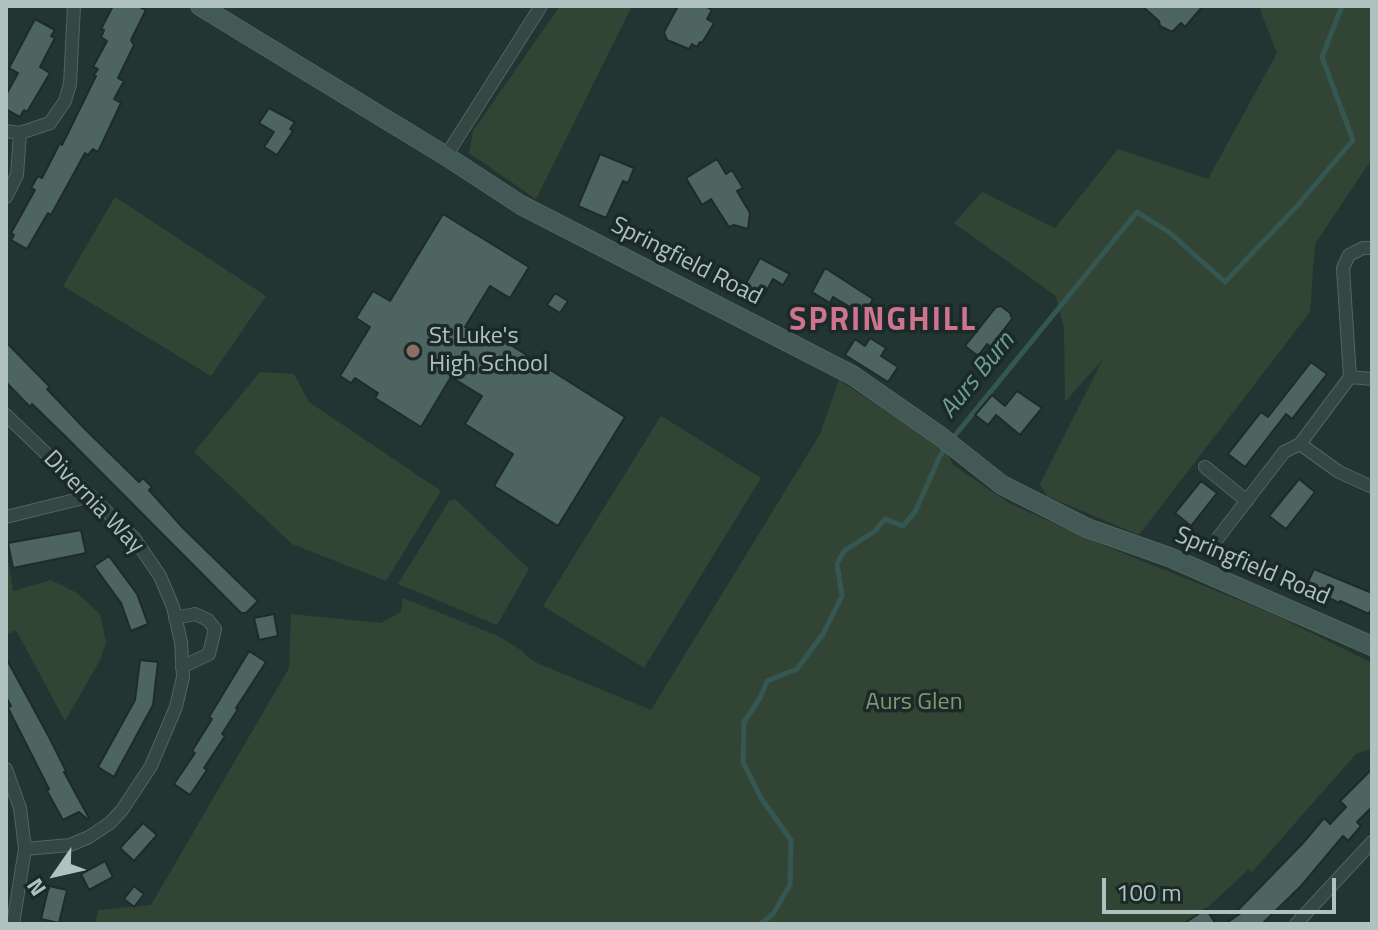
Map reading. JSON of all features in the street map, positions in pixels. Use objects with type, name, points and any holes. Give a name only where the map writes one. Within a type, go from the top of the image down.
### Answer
[{"type":"street","points":[[6,131],[20,133],[50,123],[65,101],[70,84],[74,6]]},
{"type":"street","name":"Springfield Road","points":[[200,6],[521,205],[852,375],[958,449],[1002,485],[1087,528],[1169,557],[1372,646]]},
{"type":"street","points":[[446,156],[541,6]]},
{"type":"street","points":[[6,197],[17,175],[20,133]]},
{"type":"street","points":[[1214,543],[1284,452],[1300,444],[1350,377],[1343,268],[1349,255],[1363,248],[1372,248]]},
{"type":"street","points":[[1350,377],[1372,379]]},
{"type":"street","name":"Divernia Way","points":[[6,415],[134,538],[160,576],[181,642],[182,667],[176,707],[151,766],[122,810],[110,823],[70,845],[25,849]]},
{"type":"street","points":[[1300,444],[1339,472],[1372,487]]},
{"type":"street","points":[[1205,467],[1247,501]]},
{"type":"street","points":[[6,517],[91,496]]},
{"type":"street","points":[[175,618],[195,614],[208,620],[215,629],[209,654],[182,667]]},
{"type":"street","points":[[6,769],[20,808],[25,849],[13,924]]},
{"type":"street","points":[[1296,924],[1372,842]]},
{"type":"green space","points":[[560,6],[632,6],[536,199],[469,153],[473,131]]},
{"type":"green space","points":[[1263,6],[1372,6],[1372,159],[1315,244],[1310,312],[1139,535],[1047,496],[1040,484],[1103,359],[1065,402],[1064,328],[1056,296],[954,223],[982,192],[1055,228],[1118,149],[1208,179],[1277,53],[1260,10]]},
{"type":"green space","points":[[115,197],[266,296],[211,376],[63,286]]},
{"type":"green space","points":[[260,372],[294,374],[309,402],[441,491],[386,581],[292,544],[194,452]]},
{"type":"green space","name":"Aurs Glen","points":[[839,380],[947,452],[953,465],[1009,503],[1093,541],[1273,614],[1372,663],[1372,748],[1356,754],[1252,872],[1249,869],[1206,909],[1184,924],[95,924],[98,910],[151,905],[289,668],[291,614],[381,623],[401,612],[403,598],[498,636],[537,663],[651,710],[820,434]]},
{"type":"green space","points":[[661,416],[761,478],[644,668],[543,606]]},
{"type":"green space","points":[[455,499],[529,569],[497,625],[398,584],[449,501]]},
{"type":"green space","points":[[6,548],[13,591],[51,580],[77,593],[100,614],[106,643],[100,660],[65,721],[16,630],[6,635]]},
{"type":"building","points":[[113,6],[138,6],[146,10],[131,40],[134,45],[118,78],[124,81],[114,99],[121,103],[98,152],[93,149],[88,155],[85,153],[51,215],[48,213],[27,249],[11,240],[14,235],[11,233],[35,190],[31,188],[38,176],[42,178],[60,143],[62,145],[96,76],[98,69],[93,67],[107,41],[101,37],[104,30],[101,29]]},
{"type":"building","points":[[678,6],[705,6],[712,10],[707,19],[714,23],[697,47],[692,44],[689,49],[667,40],[664,32]]},
{"type":"building","points":[[1142,6],[1203,6],[1185,27],[1181,23],[1172,32],[1160,26],[1159,21]]},
{"type":"building","points":[[35,19],[55,30],[51,36],[55,38],[40,67],[50,73],[27,112],[24,110],[20,117],[6,109],[6,95],[18,73],[9,68]]},
{"type":"building","points":[[269,108],[295,122],[290,129],[293,131],[277,155],[264,147],[274,132],[259,123]]},
{"type":"building","points":[[600,154],[634,168],[628,183],[623,181],[606,218],[578,206]]},
{"type":"building","points":[[717,159],[726,174],[732,170],[743,188],[737,191],[750,213],[748,229],[734,225],[729,227],[711,199],[702,205],[686,178]]},
{"type":"building","points":[[443,214],[529,267],[510,298],[490,286],[465,327],[494,344],[498,337],[625,417],[558,526],[494,486],[513,454],[465,424],[482,396],[451,377],[421,427],[375,398],[378,393],[355,378],[351,383],[340,376],[370,327],[356,318],[373,291],[390,301]]},
{"type":"building","points":[[760,258],[790,274],[783,285],[773,279],[763,297],[744,287]]},
{"type":"building","points":[[825,268],[873,299],[864,315],[833,297],[830,303],[812,292]]},
{"type":"building","points":[[555,293],[568,301],[560,313],[547,305]]},
{"type":"building","points":[[1001,306],[1012,319],[1002,332],[1008,337],[997,352],[987,344],[978,356],[965,346],[996,307]]},
{"type":"building","points":[[870,338],[886,348],[881,356],[898,367],[888,382],[845,355],[855,339],[865,346]]},
{"type":"building","points":[[6,342],[85,429],[139,482],[143,478],[152,487],[149,490],[183,528],[258,601],[246,613],[241,613],[66,437],[6,382]]},
{"type":"building","points":[[1311,362],[1327,374],[1292,419],[1286,414],[1245,467],[1228,454],[1261,412],[1268,417]]},
{"type":"building","points":[[1017,391],[1042,408],[1020,435],[996,415],[988,425],[975,415],[992,395],[1005,406]]},
{"type":"building","points":[[1299,479],[1315,492],[1286,529],[1269,516]]},
{"type":"building","points":[[1201,481],[1217,493],[1191,526],[1175,513]]},
{"type":"building","points":[[81,530],[86,553],[13,568],[8,543]]},
{"type":"building","points":[[109,556],[137,594],[148,624],[131,631],[121,603],[94,566]]},
{"type":"building","points":[[1314,569],[1372,593],[1369,614],[1306,586]]},
{"type":"building","points":[[274,614],[278,636],[259,640],[254,618]]},
{"type":"building","points":[[249,651],[266,662],[236,708],[222,734],[225,736],[190,795],[174,784],[195,753],[192,751],[212,719],[209,717]]},
{"type":"building","points":[[6,658],[89,818],[79,812],[63,820],[47,791],[49,789],[8,708],[11,706],[6,697]]},
{"type":"building","points":[[140,660],[158,662],[153,705],[114,777],[98,767],[135,700]]},
{"type":"building","points":[[1372,769],[1372,807],[1357,822],[1361,826],[1348,841],[1343,836],[1301,886],[1262,924],[1225,924],[1241,913],[1238,910],[1324,818],[1330,824],[1346,807],[1340,801]]},
{"type":"building","points":[[143,823],[157,835],[134,861],[120,848]]},
{"type":"building","points":[[105,861],[113,877],[89,890],[81,874]]},
{"type":"building","points":[[49,886],[67,890],[59,923],[41,919]]},
{"type":"building","points":[[134,886],[144,894],[134,907],[124,899]]},
{"type":"building","points":[[1206,909],[1216,924],[1183,924]]},
{"type":"waterway","name":"Aurs Burn","points":[[761,924],[773,914],[790,885],[791,840],[761,798],[743,762],[744,722],[767,681],[797,669],[823,634],[842,596],[837,564],[844,551],[875,531],[885,519],[903,526],[915,512],[940,456],[952,439],[1137,212],[1170,233],[1225,282],[1297,206],[1353,140],[1322,57],[1342,6]]},
{"type":"place","name":"St Luke's High School","points":[[413,351]]},
{"type":"district","name":"SPRINGHILL","points":[[883,322]]}]
